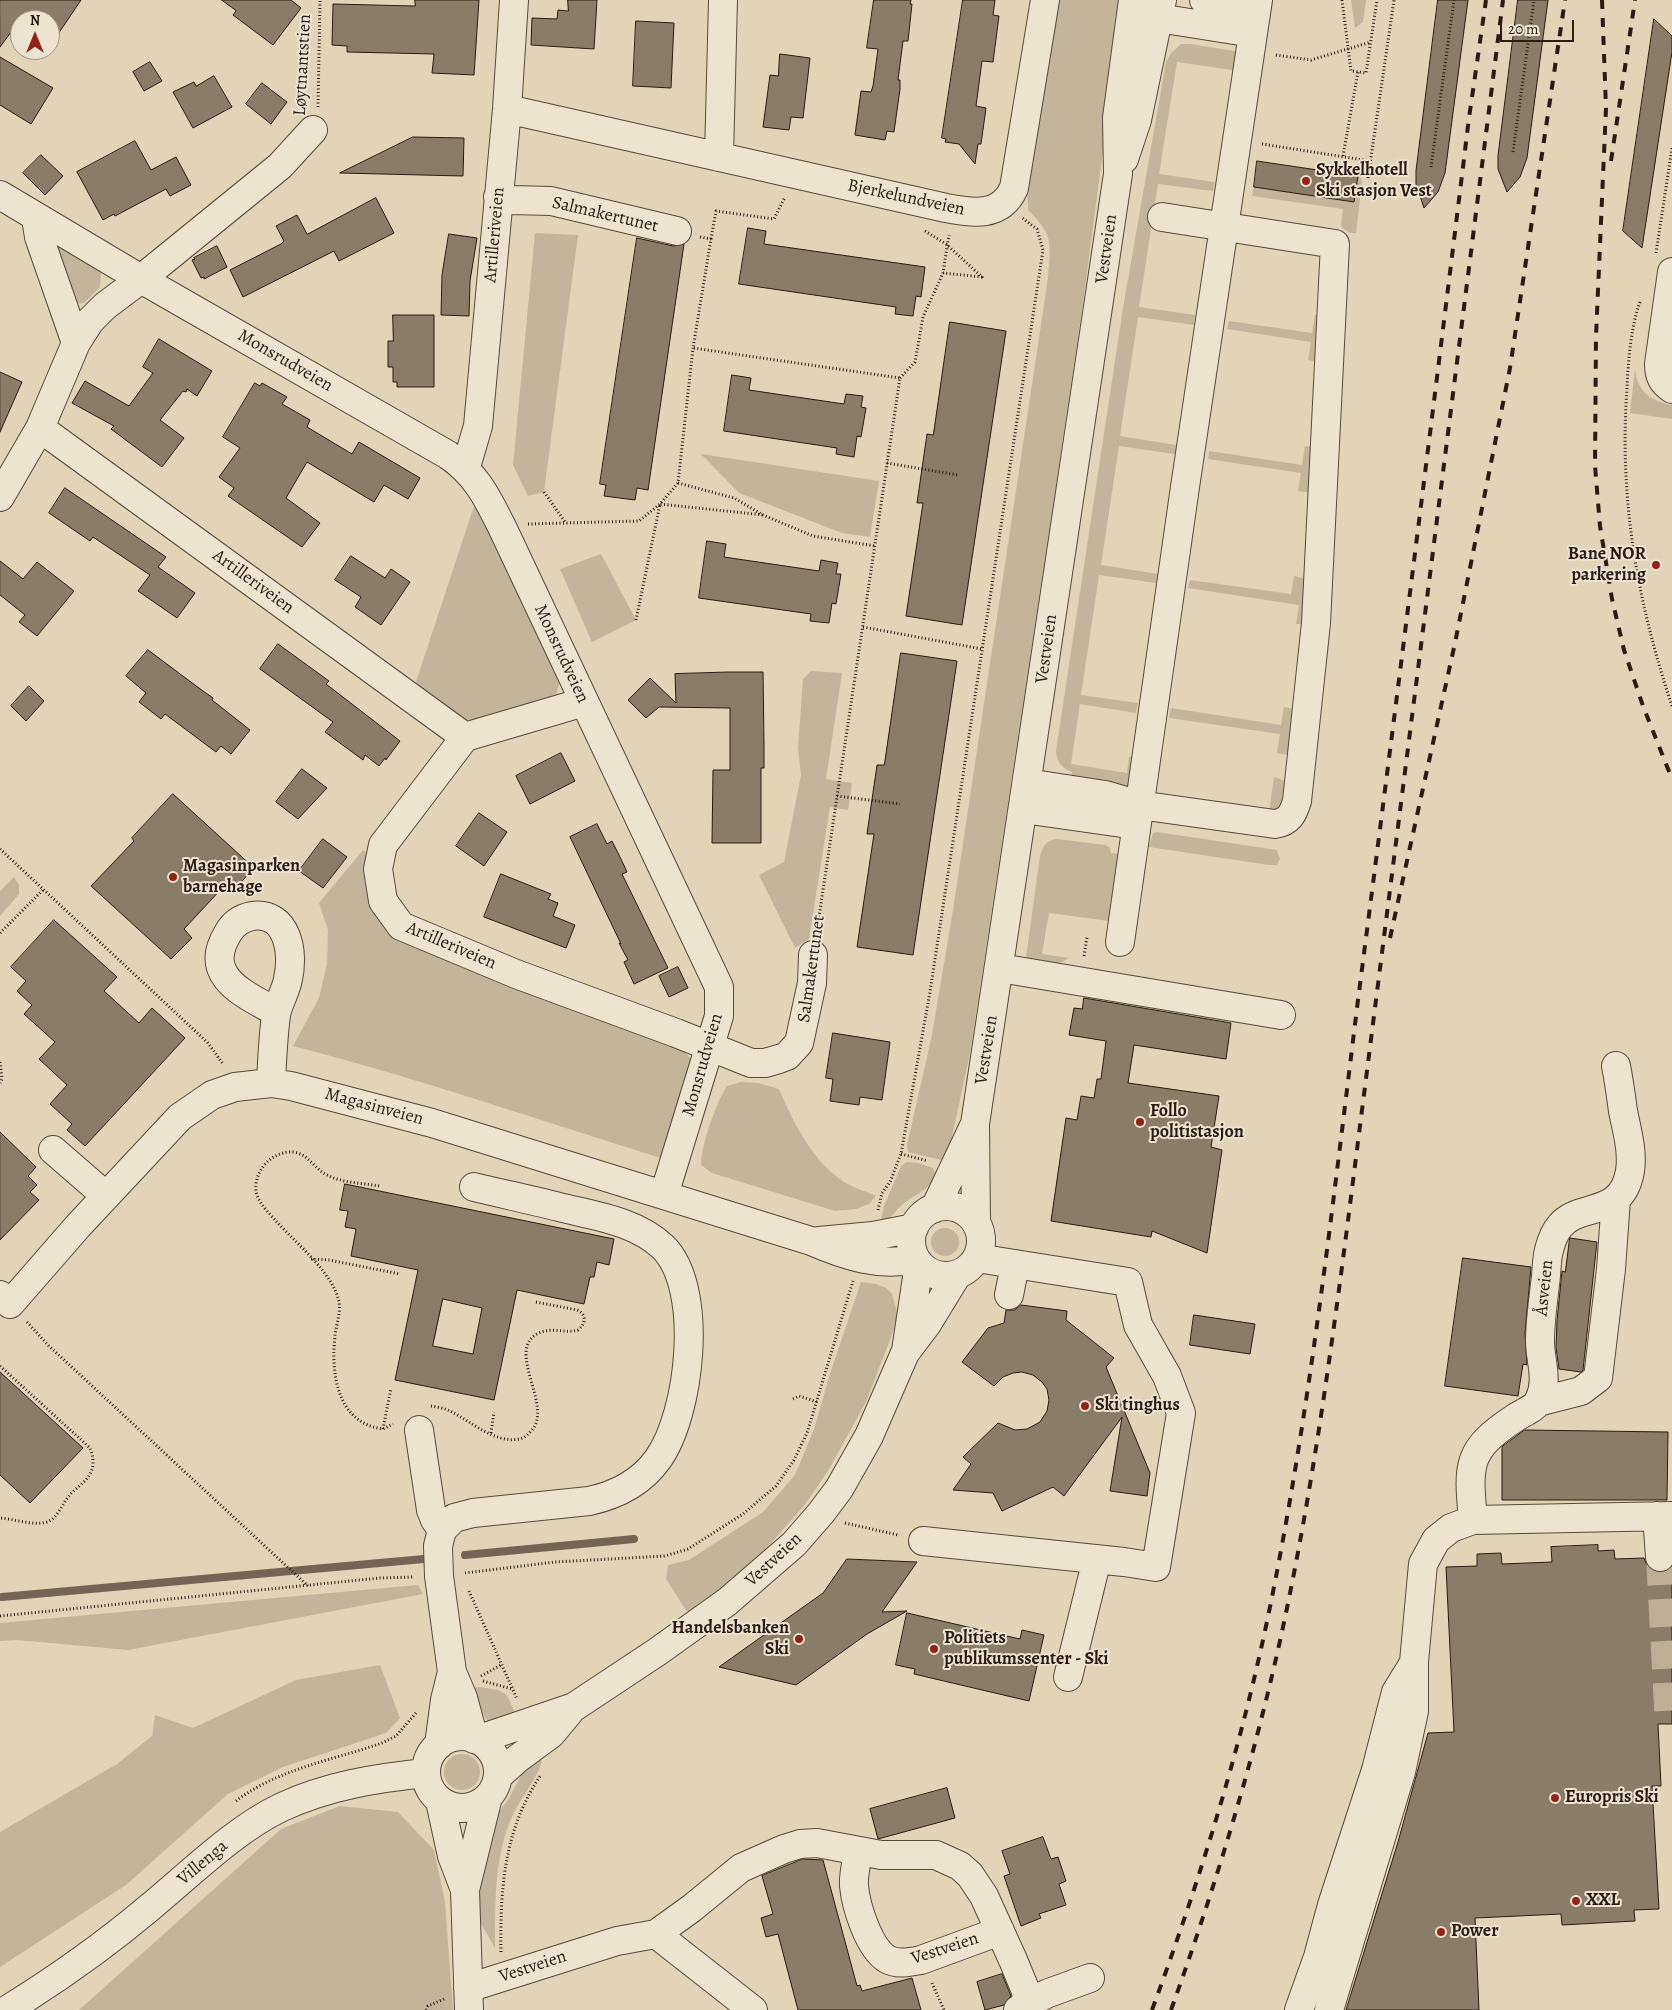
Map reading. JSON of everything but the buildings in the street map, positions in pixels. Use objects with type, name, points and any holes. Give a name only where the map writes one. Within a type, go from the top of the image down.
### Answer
[{"type":"street","name":"Artilleriveien","points":[[466,467],[478,426],[507,109],[514,0]]},
{"type":"street","points":[[720,157],[723,0]]},
{"type":"street","points":[[1006,202],[1012,194],[1016,180],[1045,0]]},
{"type":"street","points":[[1133,0],[1144,12],[1160,9],[1256,13]]},
{"type":"street","name":"Vestveien","points":[[439,1745],[445,1740],[458,1737],[476,1739],[574,1706],[657,1652],[719,1608],[794,1544],[839,1489],[869,1436],[906,1352],[982,1244],[976,1221],[975,1124],[1000,968],[1118,174],[1117,118],[1133,0]]},
{"type":"street","points":[[1218,1],[1256,13]]},
{"type":"street","name":"Vestveien","points":[[1118,174],[1137,120],[1160,9]]},
{"type":"street","points":[[1120,942],[1256,13]]},
{"type":"street","name":"Bjerkelundveien","points":[[507,109],[966,212],[990,211],[1006,202]]},
{"type":"street","points":[[0,497],[40,428],[76,343],[90,321],[121,293],[141,279],[280,166],[312,130]]},
{"type":"street","name":"Monsrudveien","points":[[0,195],[141,279],[448,455],[466,467],[477,482],[502,527],[717,979],[720,996],[719,1016],[664,1195]]},
{"type":"street","name":"Salmakertunet","points":[[498,197],[510,200],[551,201],[677,231]]},
{"type":"street","points":[[1025,796],[1105,795],[1138,815],[1275,824],[1287,821],[1291,817],[1297,800],[1316,623],[1335,244],[1162,217]]},
{"type":"street","points":[[36,218],[39,237],[76,343]]},
{"type":"street","points":[[1665,274],[1659,375],[1665,384],[1672,389]]},
{"type":"street","name":"Artilleriveien","points":[[40,428],[464,737],[383,845],[378,869],[383,901],[401,926],[516,974],[710,1047]]},
{"type":"street","points":[[464,737],[584,702]]},
{"type":"street","name":"Salmakertunet","points":[[710,1047],[744,1061],[758,1063],[779,1059],[793,1051],[800,1043],[803,1030],[812,983],[813,955]]},
{"type":"street","points":[[1000,968],[1281,1015]]},
{"type":"street","points":[[271,1083],[276,1012]]},
{"type":"street","points":[[1473,1520],[1469,1485],[1471,1466],[1485,1439],[1538,1402],[1581,1390],[1598,1378],[1612,1261],[1616,1200],[1630,1174],[1632,1158],[1616,1066]]},
{"type":"street","name":"Magasinveien","points":[[5,1300],[50,1257],[180,1117],[212,1095],[235,1087],[271,1083],[310,1090],[432,1123],[664,1195],[811,1242],[839,1253],[869,1261],[918,1262]]},
{"type":"street","name":"Vestveien","points":[[906,1352],[918,1262],[911,1244],[914,1228],[921,1216],[935,1208],[975,1124]]},
{"type":"street","points":[[53,1150],[106,1196]]},
{"type":"street","points":[[474,1187],[609,1219],[644,1232],[663,1247],[677,1267],[684,1289],[688,1323],[687,1370],[682,1398],[671,1436],[665,1449],[650,1468],[631,1485],[612,1495],[589,1501],[463,1515],[454,1518],[442,1530],[438,1546],[439,1576],[452,1672],[463,1698],[476,1739],[486,1746],[497,1764],[493,1786]]},
{"type":"street","name":"Åsveien","points":[[1538,1402],[1543,1389],[1544,1374],[1540,1328],[1546,1267],[1552,1238],[1560,1225],[1573,1217],[1601,1208],[1616,1200]]},
{"type":"street","points":[[935,1208],[946,1206],[958,1208],[968,1213],[976,1221]]},
{"type":"street","name":"Magasinveien","points":[[811,1242],[873,1236],[914,1228]]},
{"type":"street","points":[[918,1262],[931,1273],[940,1276],[967,1266],[1015,1265],[1128,1282],[1138,1325],[1167,1376],[1181,1412],[1156,1567],[923,1541]]},
{"type":"street","points":[[1009,1295],[1015,1265]]},
{"type":"street","points":[[414,1418],[431,1510],[442,1530]]},
{"type":"street","points":[[1330,2010],[1402,1772],[1414,1711],[1414,1662],[1423,1564],[1436,1540],[1451,1528],[1473,1520],[1665,1516],[1660,1557]]},
{"type":"street","points":[[1068,1677],[1097,1559]]},
{"type":"street","points":[[1299,2010],[1318,1957],[1352,1840],[1376,1770],[1396,1692],[1414,1662]]},
{"type":"street","points":[[426,1774],[428,1760],[439,1745],[445,1700],[452,1672]]},
{"type":"street","name":"Vestveien","points":[[426,1774],[427,1784],[432,1794],[449,1806],[470,1807],[480,1803],[516,1759],[551,1734],[574,1706]]},
{"type":"street","name":"Villenga","points":[[7,2010],[76,1965],[104,1944],[233,1838],[265,1816],[297,1801],[337,1787],[386,1778],[426,1774]]},
{"type":"street","name":"Vestveien","points":[[464,1890],[493,1786]]},
{"type":"street","name":"Vestveien","points":[[440,1801],[452,1856],[464,1890],[469,1999]]},
{"type":"street","name":"Vestveien","points":[[469,1999],[501,1978],[616,1941],[656,1934],[692,1908],[728,1877],[757,1860],[800,1844],[817,1843],[880,1855],[928,1854],[945,1857],[960,1866],[976,1883],[1000,1931],[1025,1989],[1026,2008]]},
{"type":"street","name":"Vestveien","points":[[858,1852],[854,1886],[862,1918],[878,1952],[889,1960],[908,1963],[921,1960],[1000,1931]]},
{"type":"street","points":[[656,1934],[753,2010]]},
{"type":"street","points":[[1026,2008],[1046,1994],[1090,1978]]},
{"type":"path","name":"Løytnantstien","points":[[312,130],[318,111],[320,0]]},
{"type":"path","points":[[1342,0],[1351,71],[1366,73],[1377,0]]},
{"type":"path","points":[[1368,178],[1394,0]]},
{"type":"path","points":[[1431,166],[1454,0]]},
{"type":"path","points":[[1513,152],[1534,0]]},
{"type":"path","points":[[1274,54],[1311,60],[1371,42]]},
{"type":"path","points":[[1343,156],[1358,72]]},
{"type":"path","points":[[1260,144],[1370,161]]},
{"type":"path","points":[[1665,274],[1672,148]]},
{"type":"path","points":[[522,524],[639,521],[660,504],[678,483],[694,348],[716,211],[774,219],[786,194]]},
{"type":"path","points":[[877,1211],[882,1192],[890,1182],[901,1154],[930,992],[1043,250],[1037,229],[1006,202]]},
{"type":"path","points":[[921,229],[946,244],[982,277],[943,273]]},
{"type":"path","points":[[694,348],[900,378],[915,362],[923,317],[943,273],[946,244],[950,229]]},
{"type":"path","name":"Salmakertunet","points":[[677,231],[711,239]]},
{"type":"path","points":[[1641,298],[1629,358],[1624,427],[1626,500],[1630,536],[1641,597],[1658,666],[1672,706]]},
{"type":"path","name":"Salmakertunet","points":[[813,955],[900,378]]},
{"type":"path","points":[[887,463],[958,475]]},
{"type":"path","points":[[678,483],[734,498],[763,515],[813,536],[875,546]]},
{"type":"path","points":[[544,492],[565,522]]},
{"type":"path","points":[[660,504],[763,515]]},
{"type":"path","points":[[636,620],[660,504]]},
{"type":"path","points":[[863,627],[982,649]]},
{"type":"path","points":[[837,796],[900,804]]},
{"type":"path","points":[[0,849],[208,1044],[220,1059],[235,1087]]},
{"type":"path","points":[[0,933],[43,890]]},
{"type":"path","points":[[1083,960],[1087,937]]},
{"type":"path","points":[[0,1062],[2,1079],[0,1082]]},
{"type":"path","points":[[379,1186],[330,1177],[320,1171],[304,1155],[292,1152],[277,1155],[264,1166],[259,1172],[256,1185],[260,1202],[331,1283],[338,1298],[339,1311],[333,1358],[335,1379],[339,1393],[355,1416],[369,1425],[383,1429],[414,1418],[449,1410],[479,1429],[519,1439],[527,1436],[534,1428],[538,1410],[526,1357],[534,1335],[549,1330],[574,1331],[578,1330],[584,1323],[583,1315],[577,1310],[536,1302]]},
{"type":"path","points":[[901,1154],[930,1162]]},
{"type":"path","points":[[310,1259],[329,1260],[400,1274]]},
{"type":"path","points":[[465,1581],[462,1573],[555,1562],[640,1559],[665,1556],[688,1549],[742,1514],[776,1486],[794,1460],[807,1433],[854,1280]]},
{"type":"path","points":[[5,1300],[56,1353],[309,1586]]},
{"type":"path","points":[[0,1366],[89,1447],[92,1452],[93,1461],[88,1478],[68,1497],[60,1511],[48,1522],[31,1523],[0,1518]]},
{"type":"path","points":[[383,1429],[391,1388]]},
{"type":"path","points":[[793,1400],[799,1396],[817,1402]]},
{"type":"path","points":[[491,1433],[494,1412]]},
{"type":"path","points":[[840,1522],[923,1541]]},
{"type":"path","points":[[0,1616],[380,1578],[414,1577]]},
{"type":"path","points":[[468,1589],[519,1702]]},
{"type":"path","points":[[501,1665],[475,1679],[512,1688]]},
{"type":"path","points":[[501,1978],[501,1920],[506,1857],[520,1811],[544,1770]]},
{"type":"shaded area","points":[[1055,0],[1125,0],[1083,303],[970,1053],[950,1146],[941,1160],[908,1152],[907,1145],[932,1035],[953,910],[1048,278],[1049,241],[1043,227],[1028,210],[1027,181]]},
{"type":"shaded area","points":[[1351,0],[1366,0],[1363,22],[1355,28]]},
{"type":"shaded area","points":[[1181,44],[1240,52],[1236,69],[1232,70],[1177,62],[1159,174],[1215,182],[1213,191],[1158,184],[1139,307],[1195,315],[1194,325],[1138,317],[1120,436],[1176,445],[1175,454],[1119,446],[1101,565],[1158,574],[1156,583],[1099,575],[1081,695],[1138,703],[1136,713],[1080,704],[1071,764],[1127,773],[1129,757],[1134,757],[1130,782],[1127,787],[1069,783],[1072,772],[1060,764],[1056,751],[1123,308],[1166,62],[1171,53]]},
{"type":"shaded area","points":[[1358,176],[1361,178],[1362,183],[1356,233],[1350,233],[1341,227],[1343,209],[1252,196],[1254,187],[1354,202]]},
{"type":"shaded area","points":[[535,233],[578,235],[544,492],[528,496],[513,465]]},
{"type":"shaded area","points":[[47,237],[97,264],[101,273],[100,287],[84,303],[72,304]]},
{"type":"shaded area","points":[[1315,315],[1318,315],[1317,362],[1308,360],[1311,342],[1227,329],[1229,321],[1312,333]]},
{"type":"shaded area","points":[[1635,369],[1636,377],[1646,394],[1657,401],[1672,405],[1672,419],[1630,413]]},
{"type":"shaded area","points":[[1305,446],[1313,447],[1311,493],[1298,491],[1301,473],[1208,459],[1209,451],[1302,465]]},
{"type":"shaded area","points":[[701,454],[879,481],[870,537],[842,533],[739,493]]},
{"type":"shaded area","points":[[475,503],[556,672],[559,684],[556,697],[482,723],[461,719],[413,691]]},
{"type":"shaded area","points":[[601,554],[636,620],[592,642],[560,569]]},
{"type":"shaded area","points":[[1294,576],[1307,579],[1304,622],[1302,624],[1296,624],[1299,605],[1188,588],[1190,580],[1291,594]]},
{"type":"shaded area","points":[[811,671],[842,673],[826,779],[852,783],[848,810],[830,807],[809,939],[795,948],[759,875],[784,862],[801,775],[798,748],[803,679]]},
{"type":"shaded area","points":[[1284,707],[1294,709],[1291,753],[1288,755],[1277,753],[1280,734],[1169,718],[1171,708],[1281,725]]},
{"type":"shaded area","points":[[1274,777],[1285,781],[1287,790],[1275,812],[1269,813]]},
{"type":"shaded area","points":[[1157,832],[1277,850],[1280,859],[1277,865],[1269,865],[1149,847],[1153,833]]},
{"type":"shaded area","points":[[1057,839],[1106,845],[1110,848],[1111,853],[1120,854],[1109,921],[1049,913],[1042,954],[1069,958],[1046,971],[1025,965],[1040,856],[1046,844]]},
{"type":"shaded area","points":[[363,850],[372,857],[369,891],[379,921],[408,941],[683,1050],[691,1059],[692,1068],[664,1159],[433,1086],[293,1046],[319,998],[327,964],[328,930],[319,903]]},
{"type":"shaded area","points":[[14,877],[19,885],[19,894],[0,916],[0,891]]},
{"type":"shaded area","points":[[741,1082],[758,1083],[779,1089],[798,1128],[813,1152],[822,1163],[844,1182],[876,1196],[869,1204],[856,1209],[835,1211],[712,1173],[701,1165],[706,1136],[723,1093],[727,1086]]},
{"type":"shaded area","points":[[907,1162],[933,1168],[936,1175],[924,1190],[906,1202],[890,1218],[880,1224],[884,1206],[901,1166]]},
{"type":"shaded area","points":[[945,1228],[955,1232],[959,1242],[955,1252],[945,1256],[935,1252],[931,1242],[935,1232]]},
{"type":"shaded area","points":[[861,1282],[876,1284],[886,1288],[892,1294],[898,1316],[866,1402],[828,1471],[804,1506],[755,1561],[689,1615],[666,1579],[668,1565],[689,1560],[763,1512],[795,1475],[814,1429],[830,1374]]},
{"type":"shaded area","points":[[418,1585],[423,1594],[128,1650],[17,1640],[0,1641],[0,1623]]},
{"type":"shaded area","points":[[380,1665],[400,1718],[386,1733],[283,1767],[228,1794],[126,1885],[0,1967],[0,1832],[117,1764],[152,1736],[155,1715],[193,1728],[296,1680]]},
{"type":"shaded area","points":[[480,1687],[498,1690],[507,1695],[516,1715],[488,1722],[476,1702],[471,1688]]},
{"type":"shaded area","points":[[462,1754],[469,1755],[475,1759],[479,1765],[479,1779],[475,1785],[469,1789],[462,1790],[455,1789],[449,1785],[445,1779],[444,1772],[445,1765],[449,1759],[455,1755]]},
{"type":"shaded area","points":[[538,1756],[542,1761],[539,1769],[514,1812],[501,1850],[498,1866],[495,1915],[495,1948],[480,1922],[480,1892],[484,1861],[498,1813],[508,1800],[526,1766]]},
{"type":"shaded area","points":[[340,1806],[398,1812],[434,1850],[445,1902],[453,2010],[79,2010],[281,1829]]},
{"type":"waterway","points":[[465,1555],[634,1539]]},
{"type":"waterway","points":[[2,1597],[424,1559]]},
{"type":"tunnel","points":[[1660,1557],[1669,1724]]},
{"type":"railway","points":[[1152,2010],[1204,1859],[1234,1757],[1271,1602],[1298,1452],[1330,1226],[1469,118],[1486,0]]},
{"type":"railway","points":[[1171,2010],[1221,1861],[1264,1710],[1287,1608],[1312,1472],[1345,1244],[1503,0]]},
{"type":"railway","points":[[1390,938],[1455,643],[1510,368],[1565,0]]},
{"type":"railway","points":[[1602,0],[1606,108],[1596,336],[1595,466],[1600,526],[1612,599],[1624,650],[1643,706],[1672,779]]},
{"type":"railway","points":[[1611,161],[1635,0]]},
{"type":"place","name":"Sykkelhotell Ski stasjon Vest","points":[[1306,181]]},
{"type":"place","name":"Bane NOR parkering","points":[[1656,565]]},
{"type":"place","name":"Magasinparken barnehage","points":[[173,877]]},
{"type":"place","name":"Follo politistasjon","points":[[1140,1122]]},
{"type":"place","name":"Ski tinghus","points":[[1085,1406]]},
{"type":"place","name":"Handelsbanken Ski","points":[[799,1639]]},
{"type":"place","name":"Politiets publikumssenter - Ski","points":[[934,1649]]},
{"type":"place","name":"Europris Ski","points":[[1555,1798]]},
{"type":"place","name":"XXL","points":[[1576,1901]]},
{"type":"place","name":"Power","points":[[1441,1932]]}]
